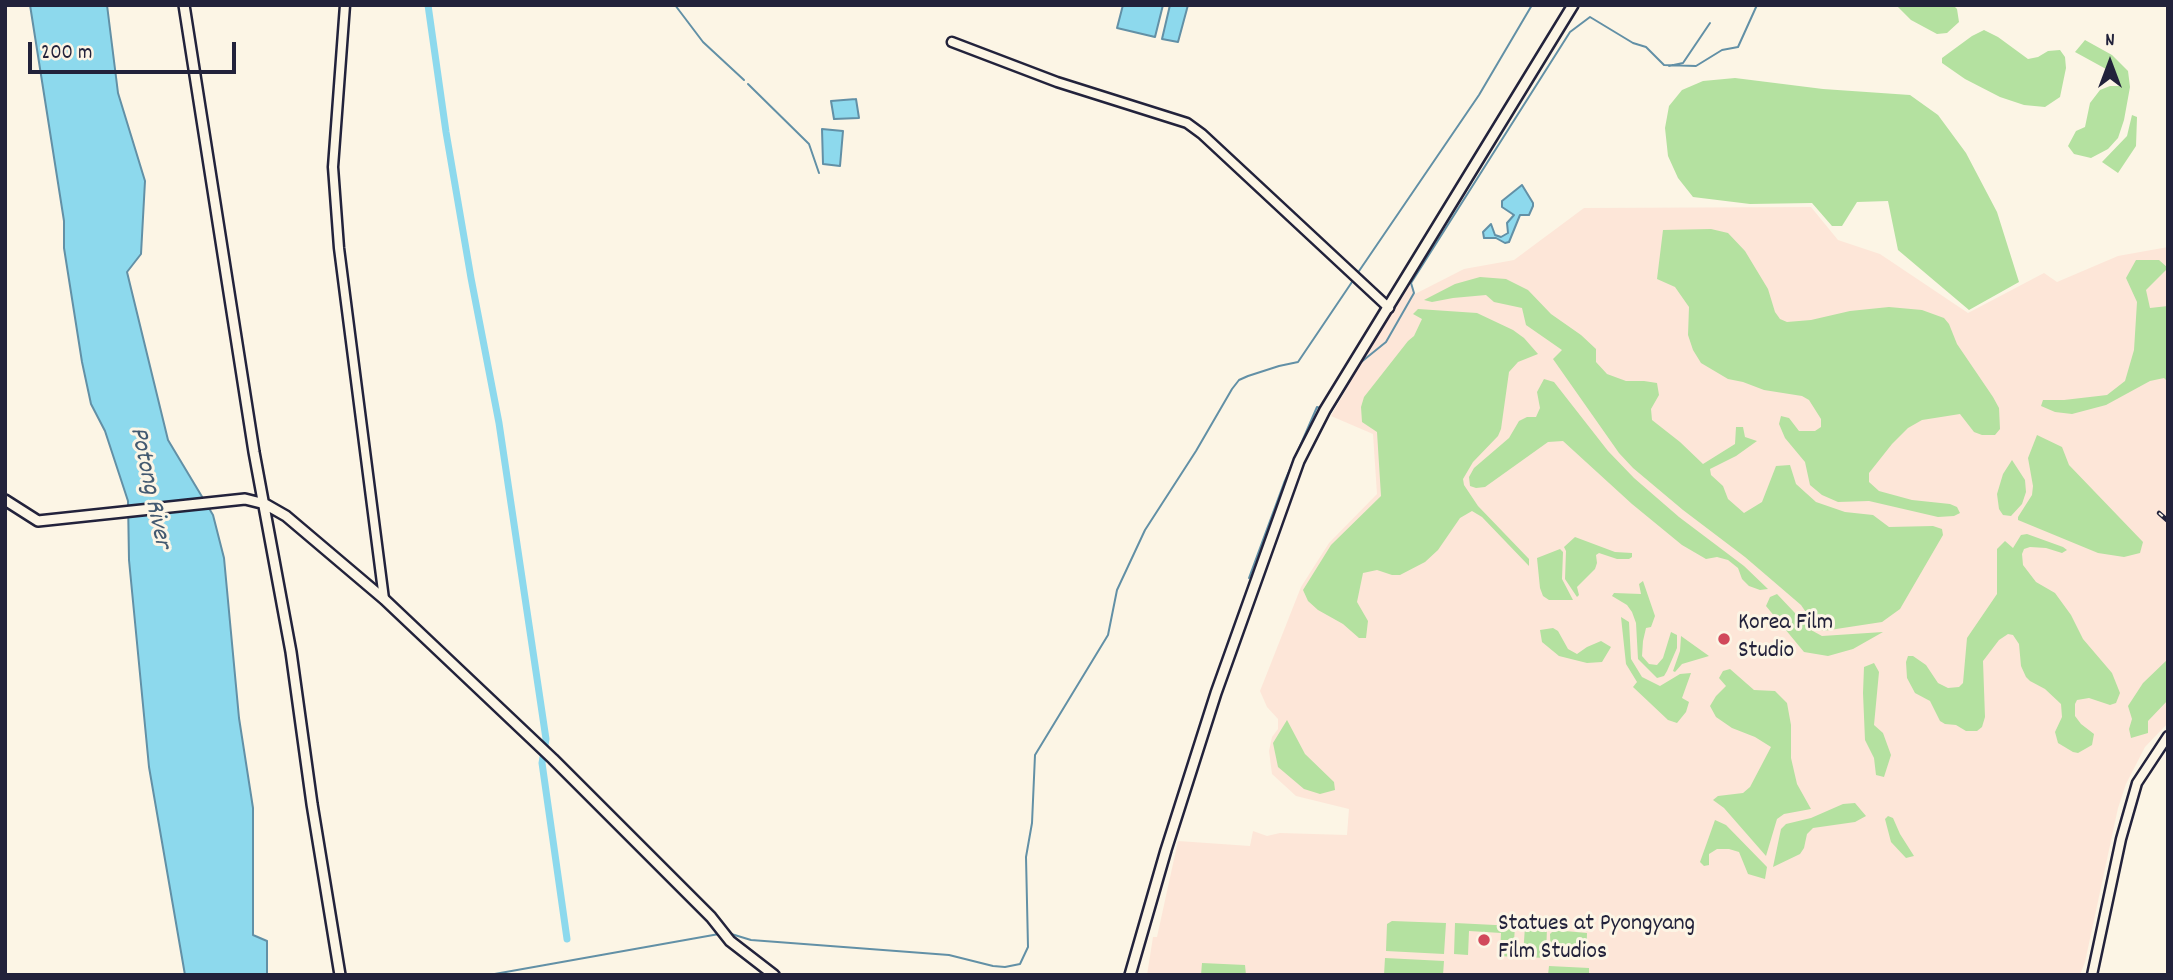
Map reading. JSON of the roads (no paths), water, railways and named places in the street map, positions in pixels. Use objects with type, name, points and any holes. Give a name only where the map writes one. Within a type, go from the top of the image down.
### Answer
[{"type":"main road","points":[[184,5],[254,452],[291,652],[340,975]]},
{"type":"main road","points":[[1130,975],[1216,693],[1299,461],[1325,410],[1573,5]]},
{"type":"main road","points":[[5,500],[38,521],[245,499],[265,504],[286,516],[384,599],[538,744],[717,924],[730,941],[774,975]]},
{"type":"street","points":[[345,5],[333,167],[339,248],[384,599]]},
{"type":"street","points":[[953,41],[1057,82],[1187,124],[1202,134],[1389,308]]},
{"type":"street","points":[[2092,975],[2121,839],[2137,783],[2168,736]]},
{"type":"water","name":"Potong River","points":[[30,5],[107,5],[118,93],[145,181],[141,254],[127,272],[168,440],[213,515],[224,558],[239,718],[253,808],[253,935],[267,941],[267,975],[185,975],[149,767],[129,560],[128,501],[105,431],[91,404],[82,362],[64,248],[64,221]]},
{"type":"water","points":[[1123,5],[1163,5],[1155,37],[1117,28]]},
{"type":"water","points":[[1170,5],[1188,5],[1178,42],[1162,39]]},
{"type":"water","points":[[856,99],[859,118],[834,119],[831,101]]},
{"type":"water","points":[[822,129],[843,131],[840,166],[823,164]]},
{"type":"water","points":[[1522,185],[1533,203],[1529,215],[1520,215],[1509,242],[1484,238],[1483,232],[1491,224],[1495,235],[1501,237],[1508,233],[1507,223],[1514,215],[1502,207],[1502,201]]},
{"type":"waterway","points":[[428,5],[446,132],[499,423],[546,739],[542,763],[567,939]]},
{"type":"waterway","points":[[675,5],[703,42],[744,80]]},
{"type":"waterway","points":[[1357,274],[1479,95],[1532,5]]},
{"type":"waterway","points":[[1328,413],[1360,363],[1386,342],[1414,293],[1411,283],[1570,32],[1590,17],[1633,43],[1646,47],[1664,65],[1696,66],[1722,50],[1738,47],[1757,5]]},
{"type":"waterway","points":[[1669,66],[1683,63],[1710,23]]},
{"type":"waterway","points":[[748,84],[809,144],[819,173]]},
{"type":"waterway","points":[[728,933],[751,940],[949,955],[993,966],[1020,964],[1028,947],[1026,857],[1032,823],[1035,755],[1108,635],[1117,590],[1145,530],[1232,389],[1239,380],[1248,376],[1298,362],[1354,279]]},
{"type":"waterway","points":[[1249,578],[1284,483],[1317,407],[1320,408]]},
{"type":"waterway","points":[[489,975],[719,934]]},
{"type":"railway","points":[[2159,513],[2168,521]]},
{"type":"place","name":"Korea Film Studio","points":[[1724,639]]},
{"type":"place","name":"Statues at Pyongyang Film Studios","points":[[1484,940]]}]
